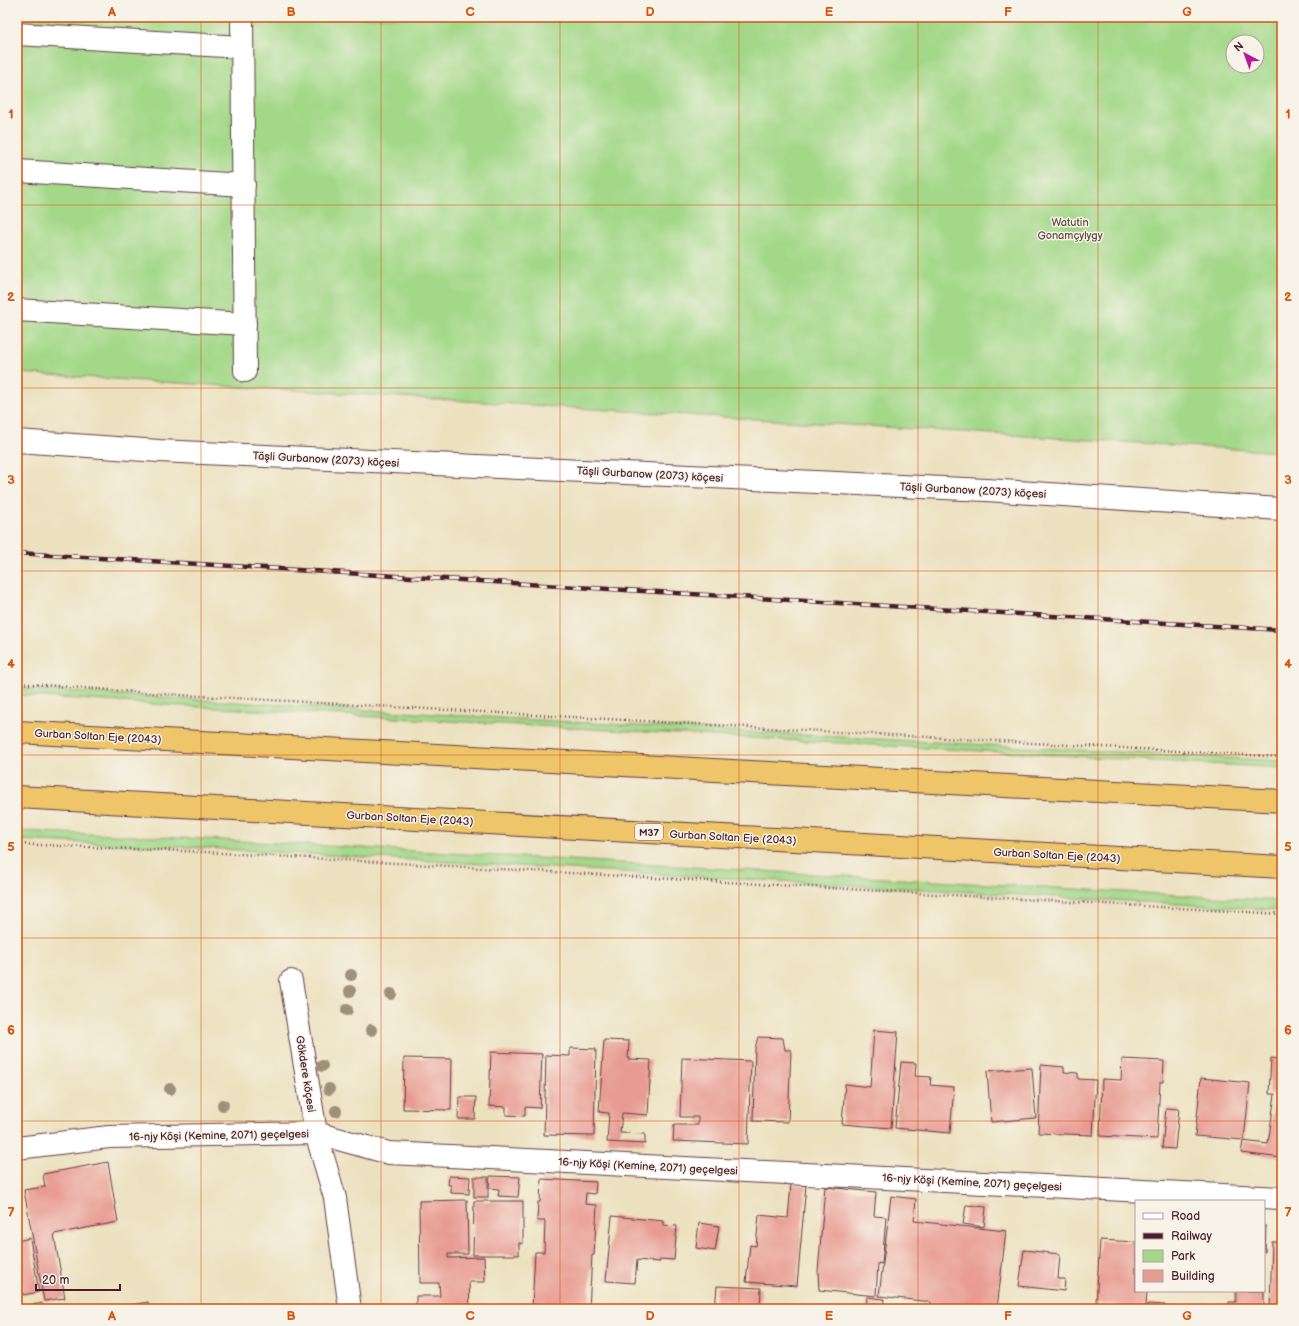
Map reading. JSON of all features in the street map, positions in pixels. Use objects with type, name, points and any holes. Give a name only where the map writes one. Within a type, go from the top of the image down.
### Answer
[{"type":"highway","name":"Gurban Soltan Eje (2043)","points":[[17,732],[1282,801]]},
{"type":"highway","name":"Gurban Soltan Eje (2043)","points":[[17,797],[1282,867]]},
{"type":"street","points":[[242,17],[245,372]]},
{"type":"street","points":[[17,34],[242,48]]},
{"type":"street","points":[[17,171],[244,185]]},
{"type":"street","points":[[17,310],[244,324]]},
{"type":"street","name":"Täşli Gurbanow (2073) köçesi","points":[[17,441],[160,451],[986,490],[1282,509]]},
{"type":"street","name":"Gökdere köçesi","points":[[291,980],[316,1133],[334,1198],[350,1309]]},
{"type":"street","name":"16-njy Köşi (Kemine, 2071) geçelgesi","points":[[17,1148],[109,1137],[316,1133],[389,1153],[1282,1198]]},
{"type":"path","points":[[17,684],[163,694],[1282,757]]},
{"type":"path","points":[[17,844],[204,852],[1282,914]]},
{"type":"green space","name":"Watutin Gonamçylygy","points":[[17,17],[1282,17],[1282,452],[17,373]]},
{"type":"green space","points":[[17,688],[491,717],[1282,761],[1282,768],[165,705],[17,695]]},
{"type":"green space","points":[[17,831],[205,839],[1282,901],[1282,910],[205,848],[17,840]]},
{"type":"building","points":[[874,1030],[898,1032],[891,1128],[842,1124],[845,1084],[870,1087]]},
{"type":"building","points":[[758,1037],[783,1038],[785,1050],[791,1050],[788,1122],[753,1121],[755,1049]]},
{"type":"building","points":[[604,1040],[629,1041],[628,1059],[651,1060],[648,1115],[622,1113],[620,1133],[645,1134],[645,1144],[607,1142],[609,1113],[599,1112]]},
{"type":"building","points":[[570,1048],[596,1049],[594,1136],[544,1135],[546,1055],[570,1056]]},
{"type":"building","points":[[491,1052],[542,1054],[540,1108],[525,1107],[525,1116],[506,1115],[506,1107],[489,1106]]},
{"type":"building","points":[[404,1058],[452,1059],[451,1110],[403,1109]]},
{"type":"building","points":[[682,1058],[751,1061],[748,1144],[673,1141],[674,1125],[698,1125],[698,1117],[680,1117]]},
{"type":"building","points":[[1271,1058],[1282,1059],[1282,1158],[1241,1153],[1243,1141],[1268,1144],[1275,1094],[1269,1094]]},
{"type":"building","points":[[1122,1059],[1164,1061],[1163,1082],[1160,1082],[1157,1139],[1100,1136],[1102,1079],[1121,1080]]},
{"type":"building","points":[[901,1062],[916,1063],[915,1076],[931,1077],[930,1085],[954,1087],[950,1133],[895,1128]]},
{"type":"building","points":[[1041,1065],[1064,1067],[1064,1072],[1078,1073],[1078,1079],[1096,1080],[1093,1135],[1038,1133]]},
{"type":"building","points":[[1032,1068],[1036,1118],[991,1122],[987,1071]]},
{"type":"building","points":[[1201,1078],[1250,1083],[1244,1140],[1195,1136]]},
{"type":"building","points":[[459,1097],[476,1097],[475,1119],[458,1119]]},
{"type":"building","points":[[1166,1108],[1179,1109],[1175,1149],[1162,1148]]},
{"type":"building","points":[[108,1162],[118,1222],[54,1234],[65,1298],[44,1301],[24,1190],[45,1187],[43,1174]]},
{"type":"building","points":[[449,1176],[470,1177],[469,1194],[451,1193],[451,1185],[448,1185]]},
{"type":"building","points":[[490,1176],[520,1177],[518,1197],[498,1196],[499,1189],[489,1188]]},
{"type":"building","points":[[474,1177],[488,1177],[488,1197],[474,1197]]},
{"type":"building","points":[[541,1179],[596,1182],[595,1194],[586,1193],[585,1204],[597,1205],[589,1309],[532,1309],[535,1252],[544,1252],[545,1221],[537,1221]]},
{"type":"building","points":[[791,1184],[806,1185],[797,1286],[746,1282],[750,1245],[756,1246],[759,1215],[788,1218]]},
{"type":"building","points":[[825,1187],[876,1192],[874,1216],[886,1217],[882,1264],[878,1263],[876,1296],[819,1290],[818,1272]]},
{"type":"building","points":[[891,1196],[916,1199],[914,1221],[1006,1231],[997,1309],[931,1309],[931,1302],[879,1296]]},
{"type":"building","points":[[467,1200],[468,1254],[448,1254],[448,1258],[484,1257],[485,1282],[469,1282],[470,1309],[416,1309],[416,1296],[440,1296],[439,1283],[420,1283],[419,1201]]},
{"type":"building","points":[[474,1201],[523,1201],[523,1244],[519,1243],[519,1255],[473,1255]]},
{"type":"building","points":[[966,1205],[986,1207],[984,1227],[963,1224]]},
{"type":"building","points":[[612,1216],[663,1221],[663,1225],[677,1226],[674,1260],[660,1259],[660,1262],[637,1260],[635,1283],[606,1281]]},
{"type":"building","points":[[699,1223],[719,1226],[715,1251],[696,1248]]},
{"type":"building","points":[[1265,1226],[1266,1226],[1265,1252]]},
{"type":"building","points":[[30,1238],[39,1292],[23,1295],[17,1261],[17,1241]]},
{"type":"building","points":[[1100,1240],[1135,1242],[1135,1292],[1147,1292],[1146,1306],[1143,1306],[1143,1309],[1121,1309],[1121,1305],[1096,1303]]},
{"type":"building","points":[[1272,1242],[1282,1242],[1282,1309],[1270,1309]]},
{"type":"building","points":[[1024,1250],[1060,1254],[1058,1279],[1065,1279],[1064,1291],[1019,1286]]},
{"type":"building","points":[[717,1286],[761,1288],[760,1309],[715,1309]]},
{"type":"building","points":[[1236,1292],[1264,1292],[1264,1309],[1229,1309],[1229,1302],[1236,1302]]},
{"type":"building","points":[[867,1297],[884,1299],[883,1309],[866,1309]]},
{"type":"building","points":[[148,1302],[150,1309],[113,1309],[113,1308]]},
{"type":"building","points":[[42,1303],[43,1309],[17,1309],[17,1308]]},
{"type":"building","points":[[1148,1304],[1165,1305],[1165,1309],[1147,1309]]},
{"type":"railway","points":[[17,553],[1282,630]]}]
